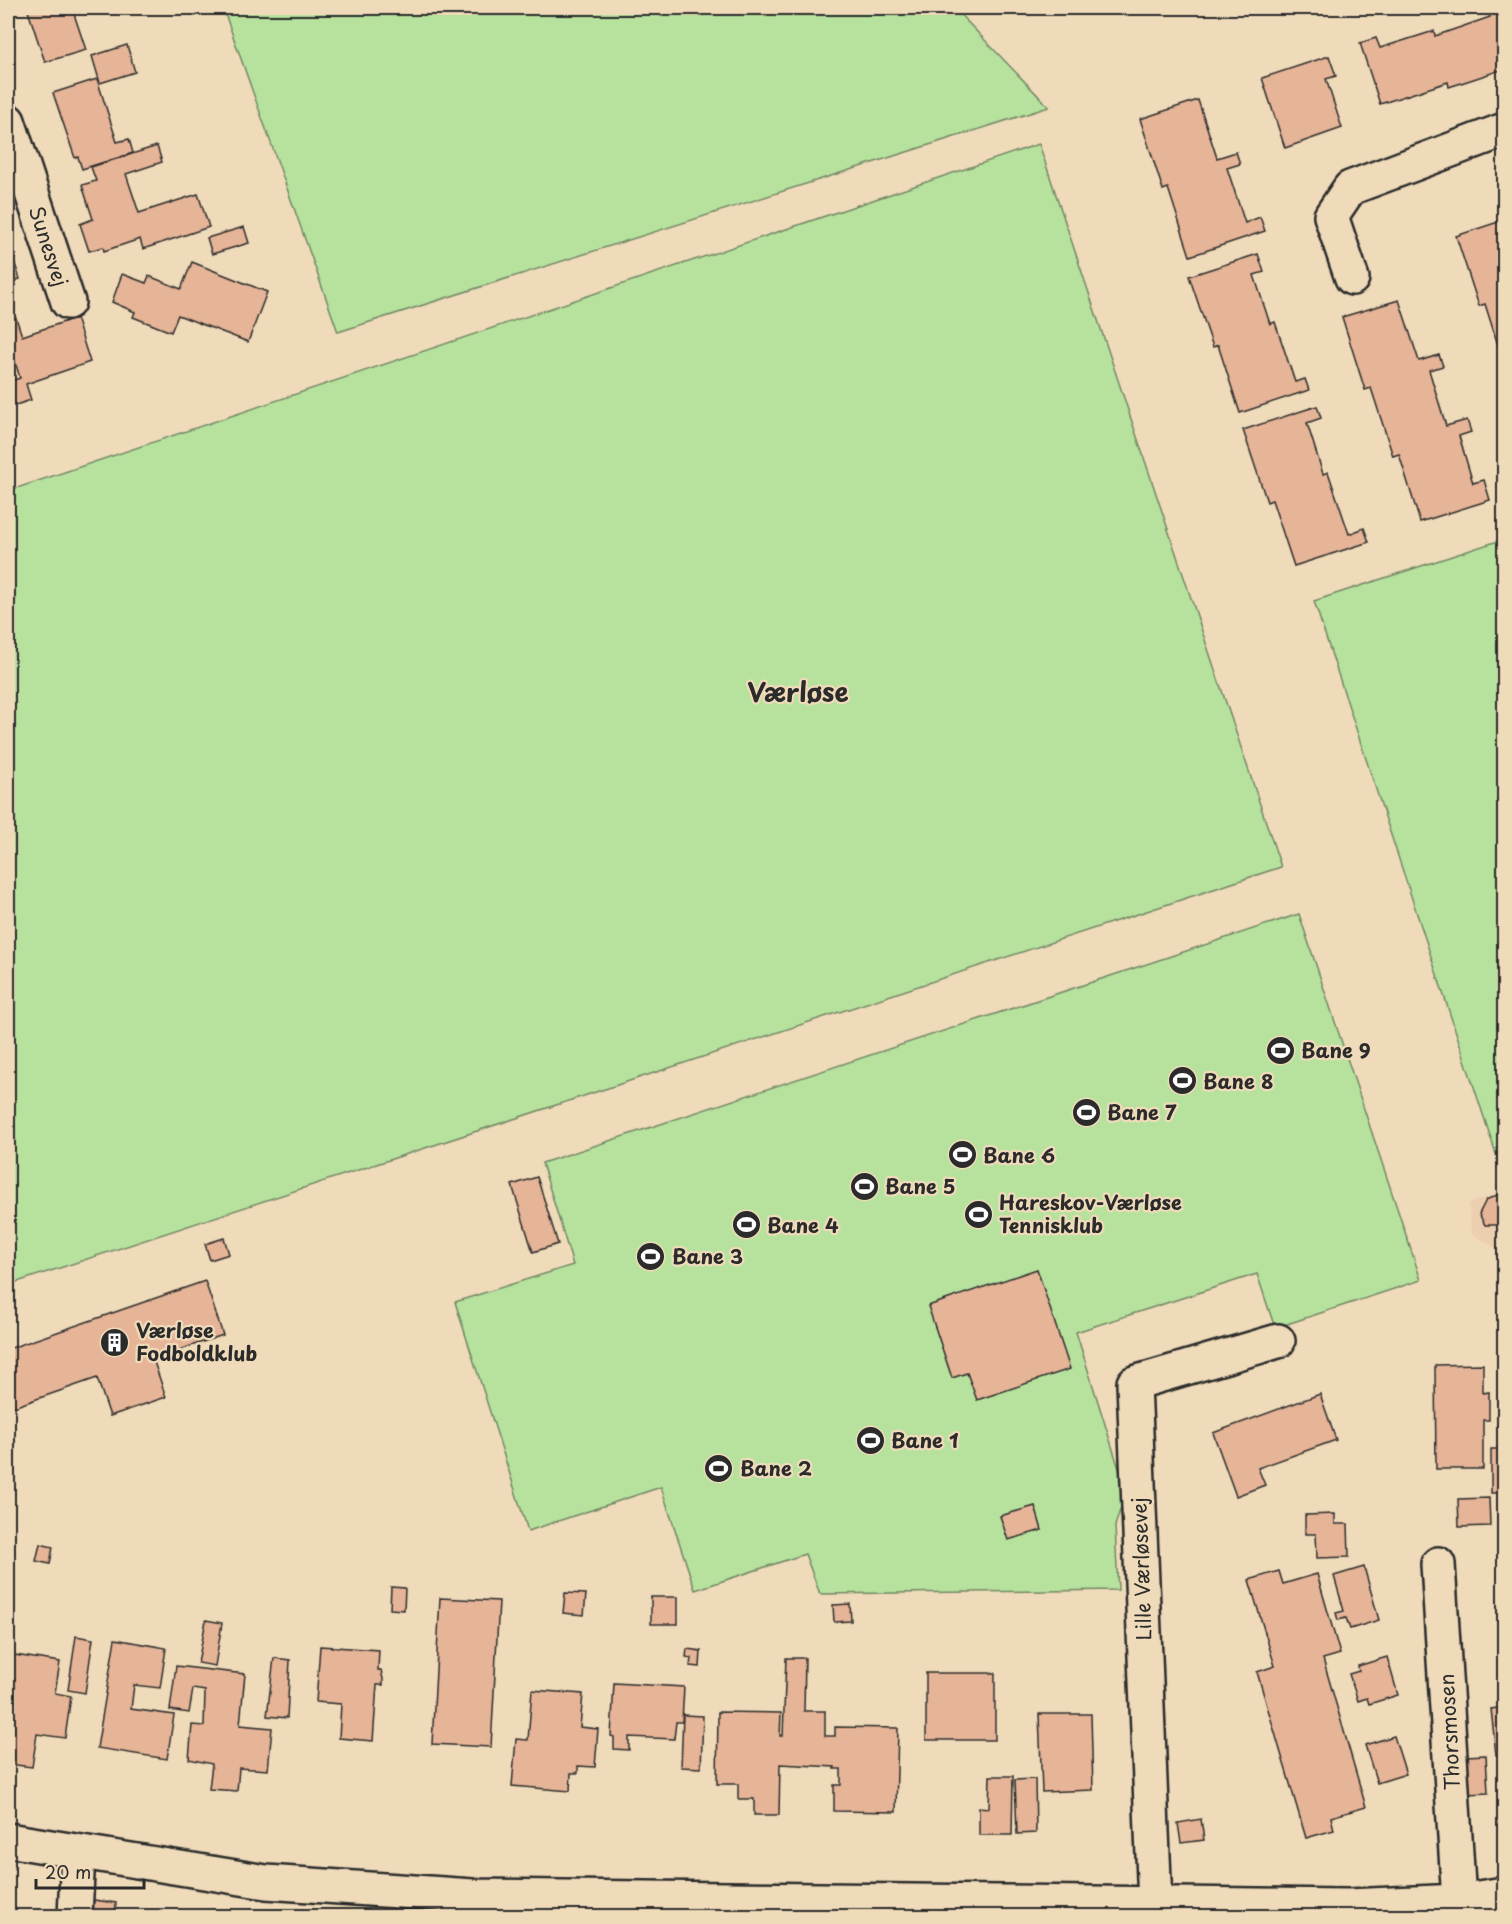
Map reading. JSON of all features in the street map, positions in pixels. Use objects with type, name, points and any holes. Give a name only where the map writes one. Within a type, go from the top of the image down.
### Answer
[{"type":"street","name":"Sunesvej","points":[[8,122],[68,302]]},
{"type":"street","points":[[1352,278],[1331,216],[1350,188],[1504,130]]},
{"type":"street","name":"Lille Værløsevej","points":[[1155,1905],[1134,1383],[1278,1341]]},
{"type":"street","name":"Thorsmosen","points":[[1438,1564],[1459,1901]]},
{"type":"street","points":[[8,1840],[266,1882],[473,1896],[1348,1906],[1459,1901],[1504,1894]]},
{"type":"street","points":[[75,1917],[78,1853]]},
{"type":"shaded area","points":[[1504,1191],[1504,1253],[1472,1234],[1468,1204]]},
{"type":"green space","points":[[223,8],[954,8],[1049,107],[338,332]]},
{"type":"green space","points":[[1039,144],[1281,867],[8,1285],[8,491]]},
{"type":"green space","points":[[1504,539],[1504,1168],[1501,1169],[1314,601]]},
{"type":"green space","name":"Hareskov-Værløse Tennisklub","points":[[1299,914],[1421,1280],[1275,1328],[1257,1274],[1076,1332],[1126,1491],[1115,1526],[1118,1590],[820,1594],[805,1554],[695,1590],[661,1487],[528,1531],[455,1302],[573,1265],[542,1163]]},
{"type":"building","points":[[27,8],[72,8],[86,50],[45,62]]},
{"type":"building","points":[[1487,8],[1504,8],[1504,69],[1449,87],[1448,82],[1380,104],[1360,43],[1376,38],[1380,48],[1434,31],[1435,36],[1490,17]]},
{"type":"building","points":[[127,45],[135,72],[100,83],[92,56]]},
{"type":"building","points":[[1329,56],[1336,76],[1326,79],[1342,128],[1285,148],[1262,78]]},
{"type":"building","points":[[97,79],[117,142],[129,139],[133,153],[82,169],[78,157],[75,158],[53,93]]},
{"type":"building","points":[[1198,100],[1217,158],[1236,152],[1240,164],[1227,168],[1245,223],[1260,217],[1265,231],[1190,256],[1168,188],[1163,190],[1140,119]]},
{"type":"building","points":[[157,146],[162,162],[126,174],[139,213],[198,194],[209,227],[143,249],[140,239],[104,251],[103,247],[89,251],[80,224],[93,219],[82,185],[96,181],[91,167]]},
{"type":"building","points":[[1504,220],[1504,364],[1485,304],[1479,306],[1456,236]]},
{"type":"building","points":[[244,227],[249,243],[212,254],[207,238]]},
{"type":"building","points":[[8,243],[20,279],[8,283]]},
{"type":"building","points":[[1258,254],[1264,272],[1254,275],[1270,324],[1275,322],[1295,382],[1305,379],[1309,390],[1240,413],[1218,345],[1213,347],[1189,276]]},
{"type":"building","points":[[192,262],[267,292],[248,342],[178,315],[171,332],[133,317],[135,312],[112,302],[122,274],[146,283],[149,276],[181,289]]},
{"type":"building","points":[[1399,300],[1419,361],[1439,355],[1443,366],[1429,370],[1446,426],[1467,420],[1471,432],[1459,436],[1473,483],[1484,480],[1490,500],[1420,522],[1399,454],[1393,456],[1371,388],[1365,390],[1342,317]]},
{"type":"building","points":[[16,318],[22,336],[76,318],[90,362],[26,384],[31,400],[10,407],[8,382],[20,378],[10,345],[8,346],[8,321]]},
{"type":"building","points":[[1317,406],[1321,418],[1307,423],[1323,474],[1328,472],[1349,534],[1364,528],[1369,542],[1294,566],[1272,500],[1267,502],[1243,430]]},
{"type":"building","points":[[537,1177],[558,1244],[533,1252],[512,1185]]},
{"type":"building","points":[[1497,1195],[1504,1196],[1504,1225],[1485,1225],[1479,1214],[1486,1200]]},
{"type":"building","points":[[224,1238],[229,1254],[210,1260],[205,1244]]},
{"type":"building","points":[[1037,1269],[1070,1369],[977,1400],[967,1373],[952,1378],[928,1306]]},
{"type":"building","name":"Værløse Fodboldklub","points":[[205,1281],[223,1335],[153,1359],[166,1397],[110,1416],[97,1378],[8,1409],[8,1349]]},
{"type":"building","points":[[1483,1364],[1483,1393],[1489,1392],[1489,1420],[1483,1420],[1483,1469],[1436,1469],[1435,1365]]},
{"type":"building","points":[[1320,1394],[1336,1440],[1258,1468],[1265,1485],[1236,1496],[1213,1433]]},
{"type":"building","points":[[1491,1449],[1504,1449],[1504,1493],[1491,1493]]},
{"type":"building","points":[[1489,1498],[1490,1526],[1459,1527],[1458,1499]]},
{"type":"building","points":[[1035,1506],[1042,1530],[1008,1540],[1000,1516]]},
{"type":"building","points":[[1335,1514],[1335,1524],[1348,1524],[1349,1557],[1317,1558],[1316,1534],[1305,1534],[1305,1515]]},
{"type":"building","points":[[40,1544],[53,1547],[50,1564],[36,1561]]},
{"type":"building","points":[[1364,1567],[1379,1620],[1350,1629],[1346,1618],[1338,1620],[1336,1613],[1344,1611],[1334,1576]]},
{"type":"building","points":[[1279,1571],[1283,1584],[1317,1574],[1340,1654],[1323,1659],[1366,1807],[1331,1817],[1334,1830],[1306,1838],[1257,1672],[1275,1666],[1249,1580]]},
{"type":"building","points":[[391,1587],[405,1588],[404,1610],[390,1609]]},
{"type":"building","points":[[565,1593],[586,1594],[584,1615],[563,1613]]},
{"type":"building","points":[[651,1597],[678,1597],[678,1624],[651,1624]]},
{"type":"building","points":[[440,1598],[499,1601],[491,1747],[432,1744]]},
{"type":"building","points":[[850,1604],[851,1621],[834,1622],[833,1605]]},
{"type":"building","points":[[206,1620],[222,1623],[215,1666],[198,1663]]},
{"type":"building","points":[[76,1636],[93,1639],[85,1693],[68,1690]]},
{"type":"building","points":[[115,1639],[166,1648],[160,1688],[134,1685],[131,1709],[174,1715],[167,1759],[97,1748]]},
{"type":"building","points":[[320,1646],[379,1650],[378,1670],[381,1670],[383,1685],[377,1685],[373,1741],[339,1738],[341,1704],[316,1702]]},
{"type":"building","points":[[687,1649],[701,1651],[700,1667],[690,1666],[691,1658],[686,1657]]},
{"type":"building","points":[[8,1654],[60,1662],[55,1693],[71,1696],[65,1738],[37,1734],[32,1767],[8,1764]]},
{"type":"building","points":[[1387,1657],[1398,1695],[1369,1704],[1367,1698],[1358,1701],[1349,1674],[1359,1671],[1358,1666]]},
{"type":"building","points":[[274,1658],[290,1660],[287,1718],[267,1716]]},
{"type":"building","points":[[786,1658],[805,1658],[804,1711],[825,1711],[825,1736],[835,1736],[835,1727],[898,1728],[896,1812],[834,1811],[834,1785],[841,1785],[841,1769],[834,1769],[835,1767],[780,1764],[779,1815],[754,1815],[754,1799],[738,1799],[738,1784],[717,1784],[718,1712],[781,1713],[780,1736],[783,1736]]},
{"type":"building","points":[[176,1666],[245,1674],[240,1725],[272,1728],[268,1770],[239,1768],[237,1791],[209,1789],[212,1764],[189,1759],[192,1725],[204,1726],[205,1691],[193,1689],[189,1713],[170,1710]]},
{"type":"building","points":[[926,1673],[995,1673],[995,1740],[926,1740]]},
{"type":"building","points":[[614,1683],[684,1687],[682,1722],[676,1722],[674,1739],[629,1737],[629,1750],[614,1749],[614,1737],[611,1736]]},
{"type":"building","points":[[532,1690],[583,1694],[580,1727],[598,1729],[595,1767],[578,1766],[578,1773],[571,1773],[570,1791],[512,1786],[516,1739],[528,1740]]},
{"type":"building","points":[[1504,1707],[1504,1754],[1496,1755],[1491,1709]]},
{"type":"building","points":[[1039,1714],[1091,1714],[1093,1790],[1042,1792]]},
{"type":"building","points":[[683,1715],[703,1716],[701,1768],[681,1767]]},
{"type":"building","points":[[1394,1736],[1406,1774],[1377,1783],[1365,1745]]},
{"type":"building","points":[[1486,1755],[1488,1793],[1468,1794],[1466,1756]]},
{"type":"building","points":[[990,1776],[1013,1776],[1012,1835],[979,1835],[979,1807],[989,1808]]},
{"type":"building","points":[[1035,1779],[1036,1833],[1017,1834],[1015,1780]]},
{"type":"building","points":[[1201,1819],[1204,1840],[1181,1843],[1178,1823]]},
{"type":"building","points":[[86,1899],[116,1903],[115,1916],[84,1916]]},
{"type":"place","name":"Bane 9","points":[[1280,1050]]},
{"type":"place","name":"Bane 8","points":[[1182,1081]]},
{"type":"place","name":"Bane 7","points":[[1086,1112]]},
{"type":"place","name":"Bane 6","points":[[962,1155]]},
{"type":"place","name":"Bane 5","points":[[864,1186]]},
{"type":"place","name":"Hareskov-Værløse Tennisklub","points":[[978,1214]]},
{"type":"place","name":"Bane 4","points":[[746,1225]]},
{"type":"place","name":"Bane 3","points":[[651,1256]]},
{"type":"place","name":"Værløse Fodboldklub","points":[[115,1342]]},
{"type":"place","name":"Bane 1","points":[[870,1440]]},
{"type":"place","name":"Bane 2","points":[[719,1468]]},
{"type":"district","name":"Værløse","points":[[798,691]]}]
